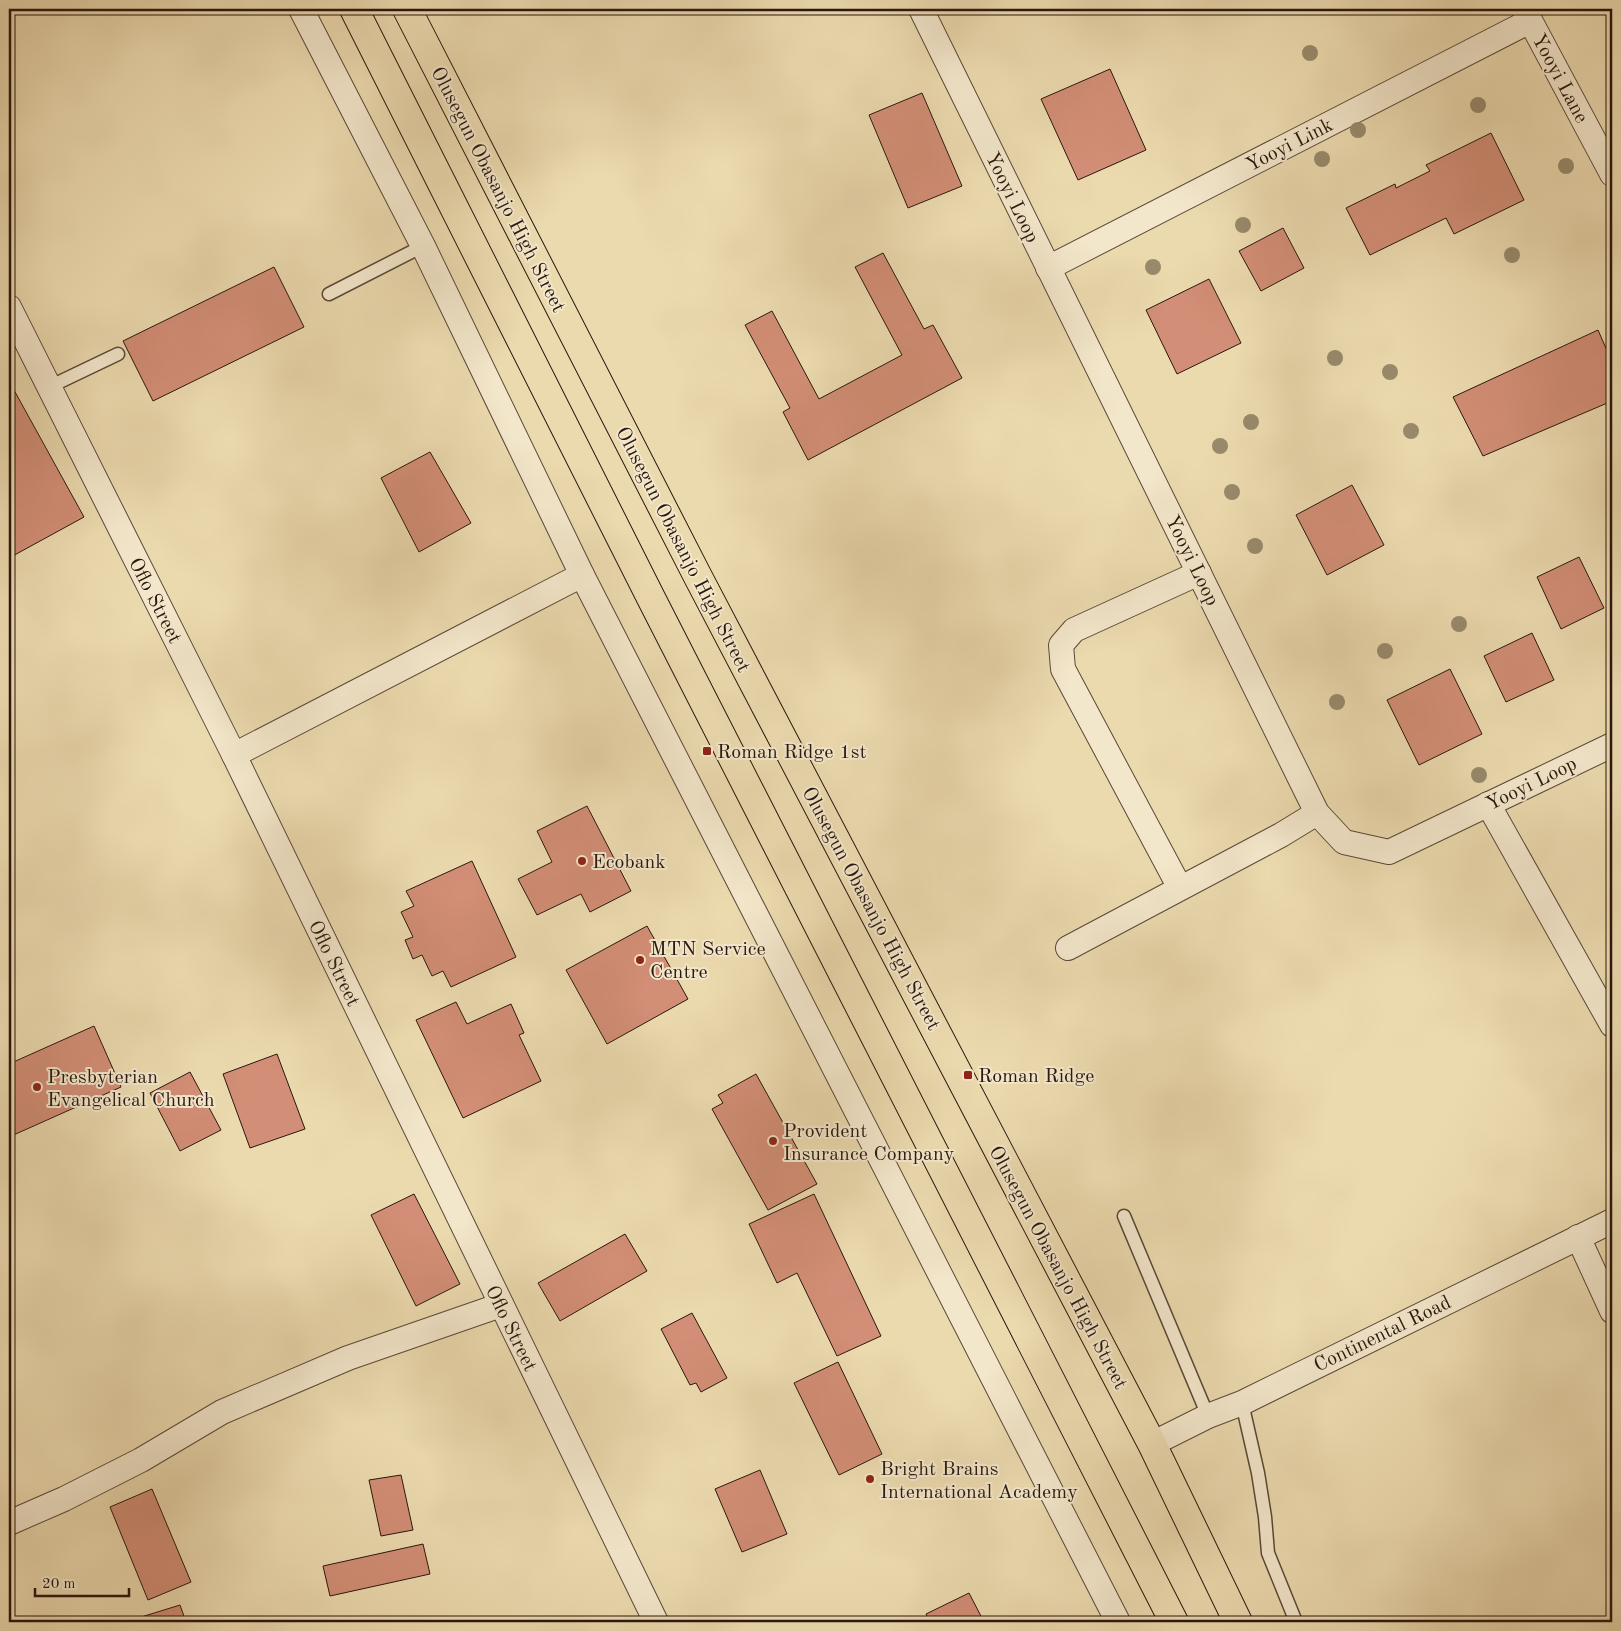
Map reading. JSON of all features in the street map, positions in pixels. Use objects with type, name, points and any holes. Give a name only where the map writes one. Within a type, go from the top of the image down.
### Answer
[{"type":"main road","points":[[354,9],[650,598],[1174,1622]]},
{"type":"main road","name":"Olusegun Obasanjo High Street","points":[[407,9],[701,582],[1152,1444],[1238,1622]]},
{"type":"street","points":[[301,9],[424,246],[582,575],[1118,1622]]},
{"type":"street","name":"Yooyi Loop","points":[[921,9],[1317,813],[1344,842],[1389,852],[1612,744]]},
{"type":"street","name":"Yooyi Link","points":[[1048,268],[1527,15]]},
{"type":"street","name":"Yooyi Lane","points":[[1527,15],[1612,174]]},
{"type":"street","name":"Oflo Street","points":[[9,307],[234,755],[656,1622]]},
{"type":"street","points":[[1180,888],[1063,669],[1062,645],[1074,630],[1199,573]]},
{"type":"street","points":[[234,755],[582,575]]},
{"type":"street","points":[[1488,804],[1612,1025]]},
{"type":"street","points":[[1068,948],[1281,835],[1317,813]]},
{"type":"street","name":"Continental Road","points":[[1152,1444],[1208,1416],[1242,1403],[1612,1221]]},
{"type":"street","points":[[1578,1237],[1612,1311]]},
{"type":"street","points":[[9,1523],[64,1499],[142,1460],[222,1412],[348,1358],[501,1305]]},
{"type":"lane","points":[[329,294],[424,246]]},
{"type":"lane","points":[[49,387],[118,354]]},
{"type":"lane","points":[[1124,1216],[1208,1416]]},
{"type":"lane","points":[[1242,1403],[1258,1473],[1268,1553],[1296,1622]]},
{"type":"building","points":[[1110,69],[1146,150],[1078,180],[1041,99]]},
{"type":"building","points":[[922,93],[962,186],[908,208],[869,115]]},
{"type":"building","points":[[1491,133],[1524,200],[1454,234],[1446,218],[1370,255],[1346,208],[1395,184],[1396,188],[1430,171],[1426,165]]},
{"type":"building","points":[[1283,228],[1304,268],[1261,291],[1239,251]]},
{"type":"building","points":[[883,253],[924,329],[933,325],[962,378],[808,460],[783,412],[790,408],[745,325],[772,311],[819,399],[902,355],[855,267]]},
{"type":"building","points":[[274,267],[304,327],[153,401],[123,341]]},
{"type":"building","points":[[1209,279],[1241,343],[1177,374],[1146,310]]},
{"type":"building","points":[[1598,330],[1612,362],[1612,401],[1483,456],[1453,397]]},
{"type":"building","points":[[9,381],[84,517],[9,558]]},
{"type":"building","points":[[430,452],[471,523],[419,552],[381,478]]},
{"type":"building","points":[[1352,485],[1384,545],[1327,575],[1296,515]]},
{"type":"building","points":[[1579,557],[1604,608],[1561,629],[1537,577]]},
{"type":"building","points":[[1532,633],[1554,680],[1506,702],[1484,656]]},
{"type":"building","points":[[1450,669],[1482,734],[1419,765],[1387,700]]},
{"type":"building","points":[[587,806],[631,891],[590,912],[581,894],[537,915],[518,879],[552,862],[537,831]]},
{"type":"building","points":[[472,861],[516,957],[451,987],[443,971],[432,976],[422,955],[413,959],[405,940],[413,937],[401,912],[414,906],[406,891]]},
{"type":"building","points":[[647,926],[688,999],[607,1044],[566,970]]},
{"type":"building","points":[[456,1002],[467,1024],[511,1004],[524,1033],[519,1035],[541,1081],[463,1118],[416,1020]]},
{"type":"building","points":[[94,1026],[121,1087],[9,1137],[9,1064]]},
{"type":"building","points":[[277,1054],[305,1129],[250,1148],[223,1074]]},
{"type":"building","points":[[190,1072],[221,1130],[180,1151],[150,1093]]},
{"type":"building","points":[[756,1074],[817,1184],[768,1210],[712,1109],[723,1103],[718,1095]]},
{"type":"building","points":[[414,1194],[460,1284],[416,1306],[371,1215]]},
{"type":"building","points":[[814,1194],[881,1336],[837,1356],[797,1273],[777,1283],[749,1224]]},
{"type":"building","points":[[625,1234],[647,1271],[560,1321],[538,1283]]},
{"type":"building","points":[[692,1313],[727,1378],[701,1392],[696,1383],[690,1385],[661,1329]]},
{"type":"building","points":[[838,1362],[882,1454],[839,1475],[794,1383]]},
{"type":"building","points":[[760,1470],[787,1534],[742,1552],[715,1489]]},
{"type":"building","points":[[401,1475],[413,1530],[381,1536],[369,1480]]},
{"type":"building","points":[[152,1489],[191,1582],[148,1600],[110,1507]]},
{"type":"building","points":[[423,1544],[430,1574],[330,1596],[323,1566]]},
{"type":"building","points":[[969,1593],[984,1622],[930,1622],[926,1614]]},
{"type":"building","points":[[180,1605],[186,1622],[125,1622]]},
{"type":"place","name":"Roman Ridge 1st","points":[[707,751]]},
{"type":"place","name":"Ecobank","points":[[582,861]]},
{"type":"place","name":"MTN Service Centre","points":[[640,960]]},
{"type":"place","name":"Roman Ridge","points":[[968,1075]]},
{"type":"place","name":"Presbyterian Evangelical Church","points":[[37,1087]]},
{"type":"place","name":"Provident Insurance Company","points":[[773,1141]]},
{"type":"place","name":"Bright Brains International Academy","points":[[870,1479]]}]
